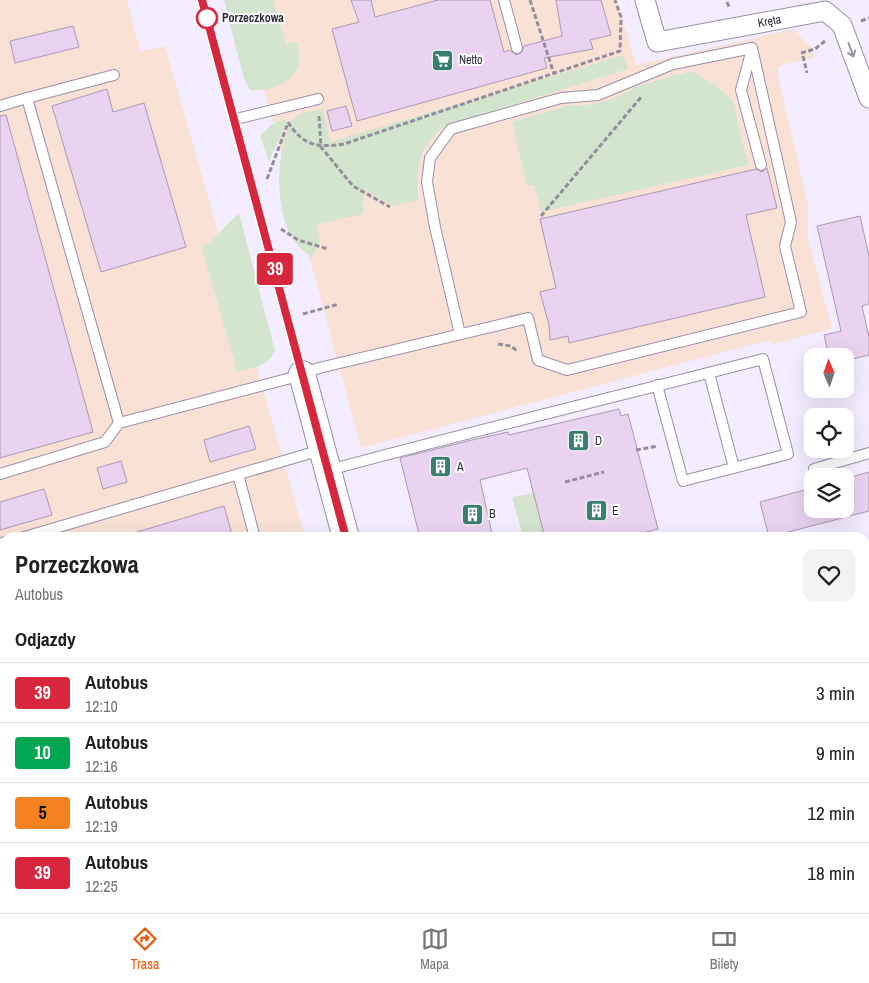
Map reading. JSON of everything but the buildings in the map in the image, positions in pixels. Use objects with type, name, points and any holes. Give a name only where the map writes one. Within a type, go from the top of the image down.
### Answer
[{"type":"street","name":"Kręta","points":[[645,0],[657,42],[831,16]]},
{"type":"street","points":[[831,16],[842,25],[869,98]]},
{"type":"street","points":[[302,374],[344,532]]},
{"type":"lane","points":[[504,0],[517,48]]},
{"type":"lane","points":[[460,334],[435,227],[427,182],[430,158],[439,142],[451,129],[561,98],[598,95],[665,67],[752,48]]},
{"type":"lane","points":[[752,48],[740,90],[761,165]]},
{"type":"lane","points":[[0,474],[105,442],[119,424],[319,368],[528,318],[538,360],[567,370],[801,312],[786,246],[791,222],[752,48]]},
{"type":"lane","points":[[0,106],[114,75]]},
{"type":"lane","points":[[27,98],[119,424]]},
{"type":"lane","points":[[236,119],[318,99]]},
{"type":"lane","points":[[41,532],[238,474],[325,460],[657,385],[763,359],[788,454],[682,481],[657,385]]},
{"type":"lane","points":[[709,373],[734,468]]},
{"type":"lane","points":[[817,468],[869,452]]},
{"type":"lane","points":[[238,474],[253,532]]},
{"type":"path","points":[[530,0],[554,74]]},
{"type":"path","points":[[280,109],[288,122],[309,144],[321,147],[344,144],[620,51],[620,17],[615,0]]},
{"type":"path","points":[[807,72],[802,54],[815,49],[825,42],[831,16]]},
{"type":"path","points":[[542,216],[665,67]]},
{"type":"path","points":[[318,99],[321,147],[352,186],[390,207]]},
{"type":"path","points":[[268,179],[288,122]]},
{"type":"path","points":[[281,229],[298,240],[328,249]]},
{"type":"path","points":[[303,314],[339,304]]},
{"type":"path","points":[[565,482],[604,472]]},
{"type":"shaded area","points":[[0,0],[127,0],[140,51],[165,46],[304,532],[0,532]]},
{"type":"shaded area","points":[[240,0],[617,0],[636,65],[793,29],[812,48],[815,58],[785,64],[778,68],[778,76],[808,205],[808,238],[832,329],[772,344],[770,340],[361,448]]},
{"type":"green space","points":[[224,0],[273,0],[286,44],[297,42],[299,62],[297,69],[287,81],[273,88],[250,90],[244,79]]},
{"type":"green space","points":[[623,55],[628,69],[446,126],[430,141],[421,158],[418,178],[419,200],[393,206],[364,189],[363,214],[316,225],[320,242],[312,257],[300,248],[285,223],[279,192],[281,160],[287,130],[294,119],[300,114],[323,109],[330,142]]},
{"type":"green space","points":[[691,71],[714,84],[733,101],[748,165],[541,212],[534,185],[527,185],[512,122],[570,105],[581,106],[606,101],[621,96],[637,86]]},
{"type":"green space","points":[[285,119],[287,123],[269,161],[260,136],[271,125]]},
{"type":"green space","points":[[239,213],[275,351],[269,360],[264,363],[237,371],[202,249]]},
{"type":"green space","points":[[534,493],[544,532],[522,532],[512,497]]},
{"type":"bus line","name":"39","points":[[202,0],[236,119],[344,532]]},
{"type":"place","name":"Porzeczkowa","points":[[207,18]]},
{"type":"place","name":"Netto","points":[[443,60]]},
{"type":"place","name":"D","points":[[579,441]]},
{"type":"place","name":"A","points":[[441,467]]},
{"type":"place","name":"E","points":[[596,511]]},
{"type":"place","name":"B","points":[[473,514]]}]
